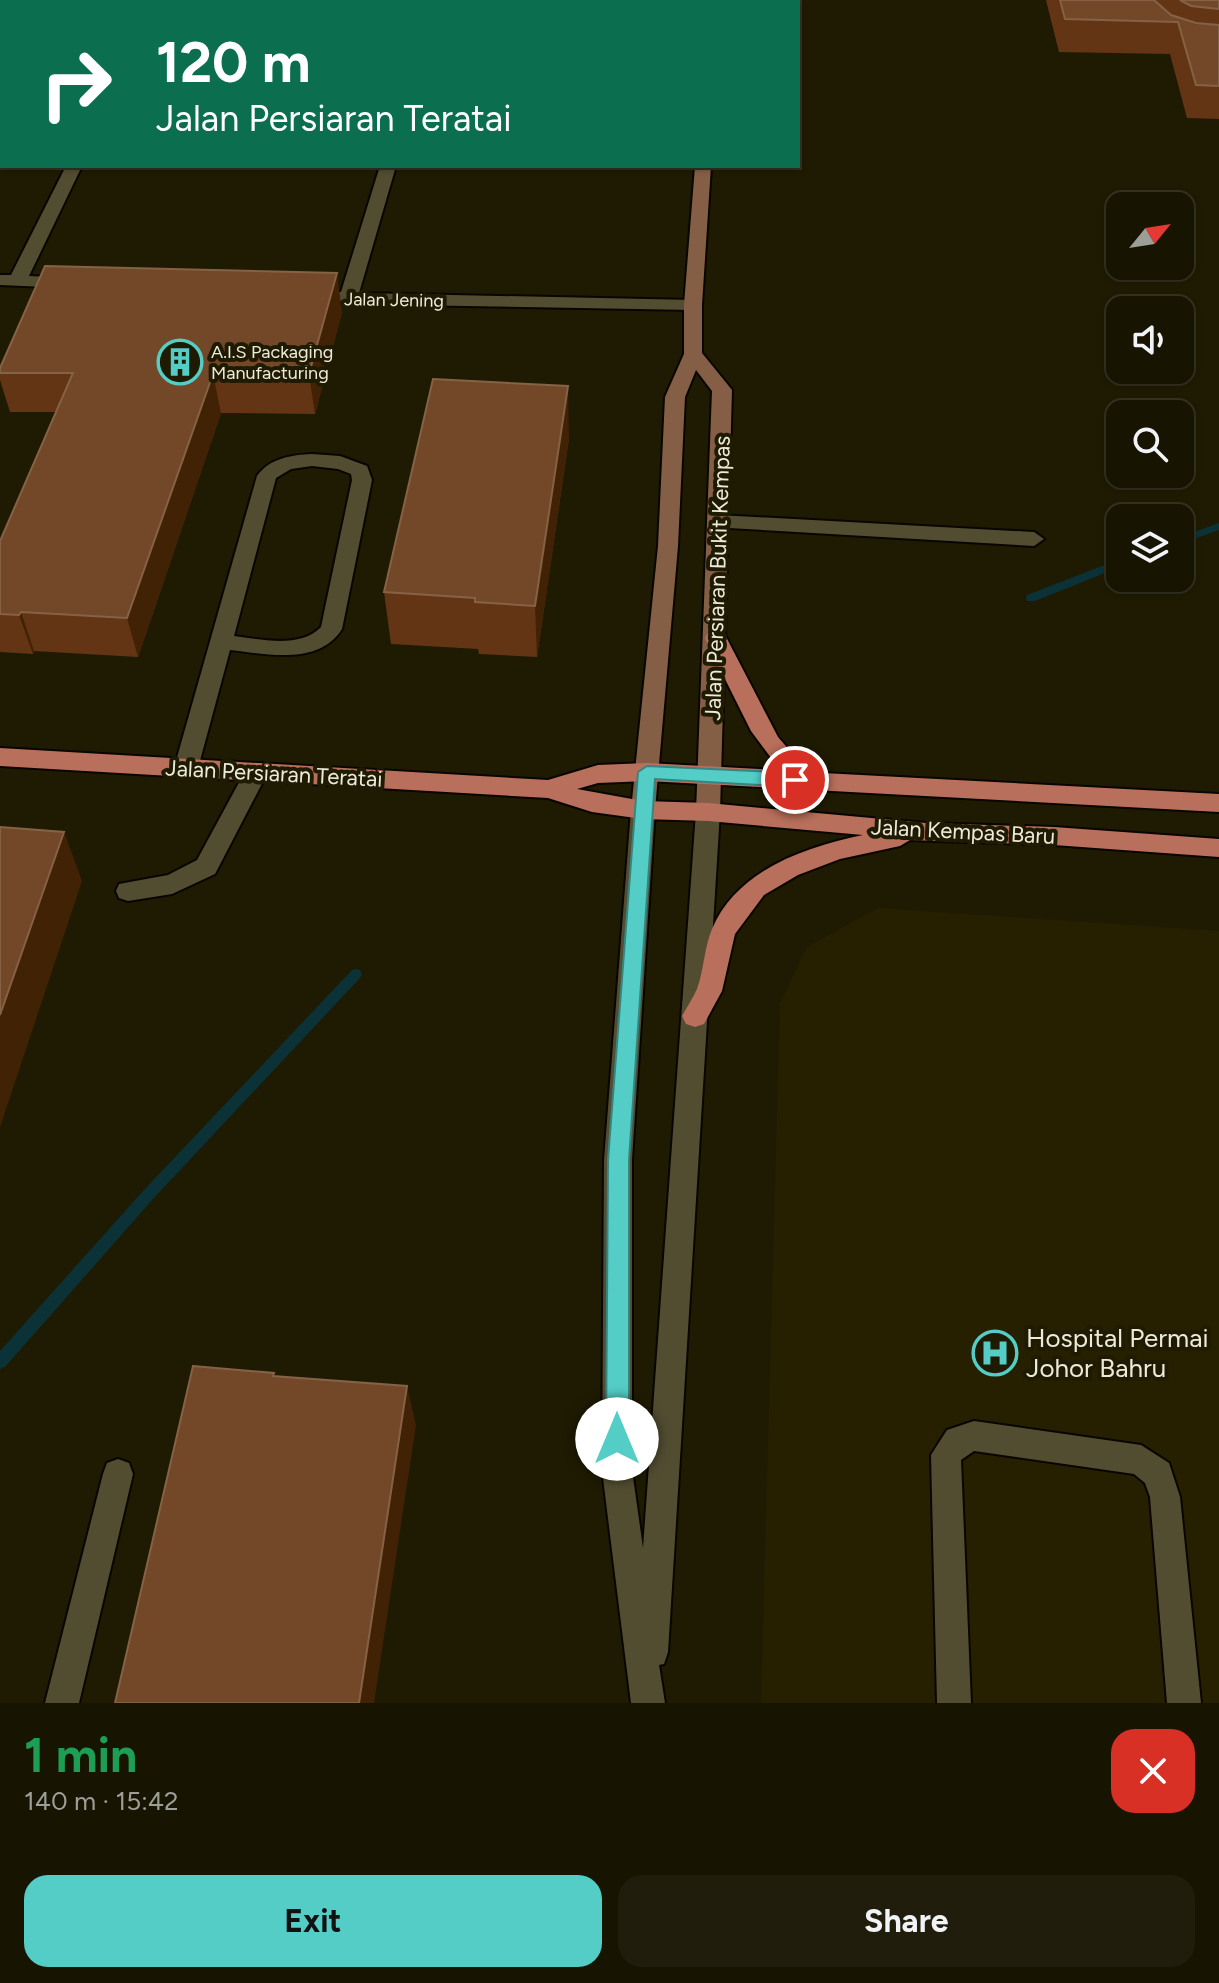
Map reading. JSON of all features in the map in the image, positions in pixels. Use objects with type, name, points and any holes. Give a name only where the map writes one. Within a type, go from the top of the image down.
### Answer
[{"type":"main road","points":[[716,638],[745,701],[788,764],[818,777],[936,787]]},
{"type":"main road","name":"Jalan Persiaran Teratai","points":[[0,757],[548,789],[592,803],[643,810],[708,812]]},
{"type":"main road","name":"Jalan Persiaran Teratai","points":[[548,789],[598,774],[647,772],[710,776]]},
{"type":"main road","name":"Jalan Kempas Baru","points":[[710,776],[1219,803]]},
{"type":"main road","name":"Jalan Kempas Baru","points":[[708,812],[926,832],[1054,836],[1219,848]]},
{"type":"main road","points":[[695,1016],[709,991],[723,931],[755,888],[789,868],[837,850],[926,832]]},
{"type":"street","points":[[73,168],[9,280],[96,285]]},
{"type":"street","points":[[348,299],[387,168]]},
{"type":"street","points":[[648,1703],[617,1470],[618,1160],[643,810],[668,546],[675,397],[693,354],[693,305],[703,168]]},
{"type":"street","name":"Jalan Jening","points":[[285,296],[693,305]]},
{"type":"street","name":"Jalan Persiaran Bukit Kempas","points":[[693,354],[722,390],[708,812]]},
{"type":"street","points":[[186,768],[267,476],[273,469],[297,461],[340,462],[360,471],[362,480],[331,629],[326,639],[314,646],[299,647],[221,642]]},
{"type":"street","points":[[718,522],[1034,539]]},
{"type":"street","points":[[128,891],[172,884],[206,867],[256,772]]},
{"type":"street","points":[[648,1703],[708,812]]},
{"type":"street","points":[[954,1703],[946,1455],[958,1441],[974,1436],[1141,1460],[1158,1474],[1165,1497],[1184,1703]]},
{"type":"street","points":[[62,1703],[118,1474]]},
{"type":"shaded area","name":"Hospital Permai Johor Bahru","points":[[878,908],[1219,931],[1219,1703],[761,1703],[780,1003],[807,947]]},
{"type":"building","points":[[1060,0],[1154,0],[1171,15],[1196,23],[1219,25],[1219,86],[1196,85],[1178,22],[1065,19]]},
{"type":"building","points":[[1180,0],[1219,0],[1219,9],[1191,6]]},
{"type":"building","points":[[45,266],[337,273],[309,374],[213,374],[127,618],[21,612],[19,615],[0,614],[0,541],[73,373],[0,373]]},
{"type":"building","points":[[433,379],[568,386],[535,606],[475,602],[475,598],[384,592]]},
{"type":"building","points":[[0,827],[64,832],[0,1015]]},
{"type":"building","points":[[193,1366],[274,1373],[273,1376],[407,1386],[359,1703],[115,1703]]},
{"type":"waterway","points":[[1194,536],[1219,526]]},
{"type":"waterway","points":[[1031,598],[1106,569]]},
{"type":"waterway","points":[[0,1362],[148,1195],[356,974]]},
{"type":"place","name":"A.I.S Packaging Manufacturing","points":[[180,362]]},
{"type":"place","name":"Hospital Permai Johor Bahru","points":[[995,1353]]},
{"type":"route","points":[[617,1439],[618,1160],[647,772],[795,780]]}]
